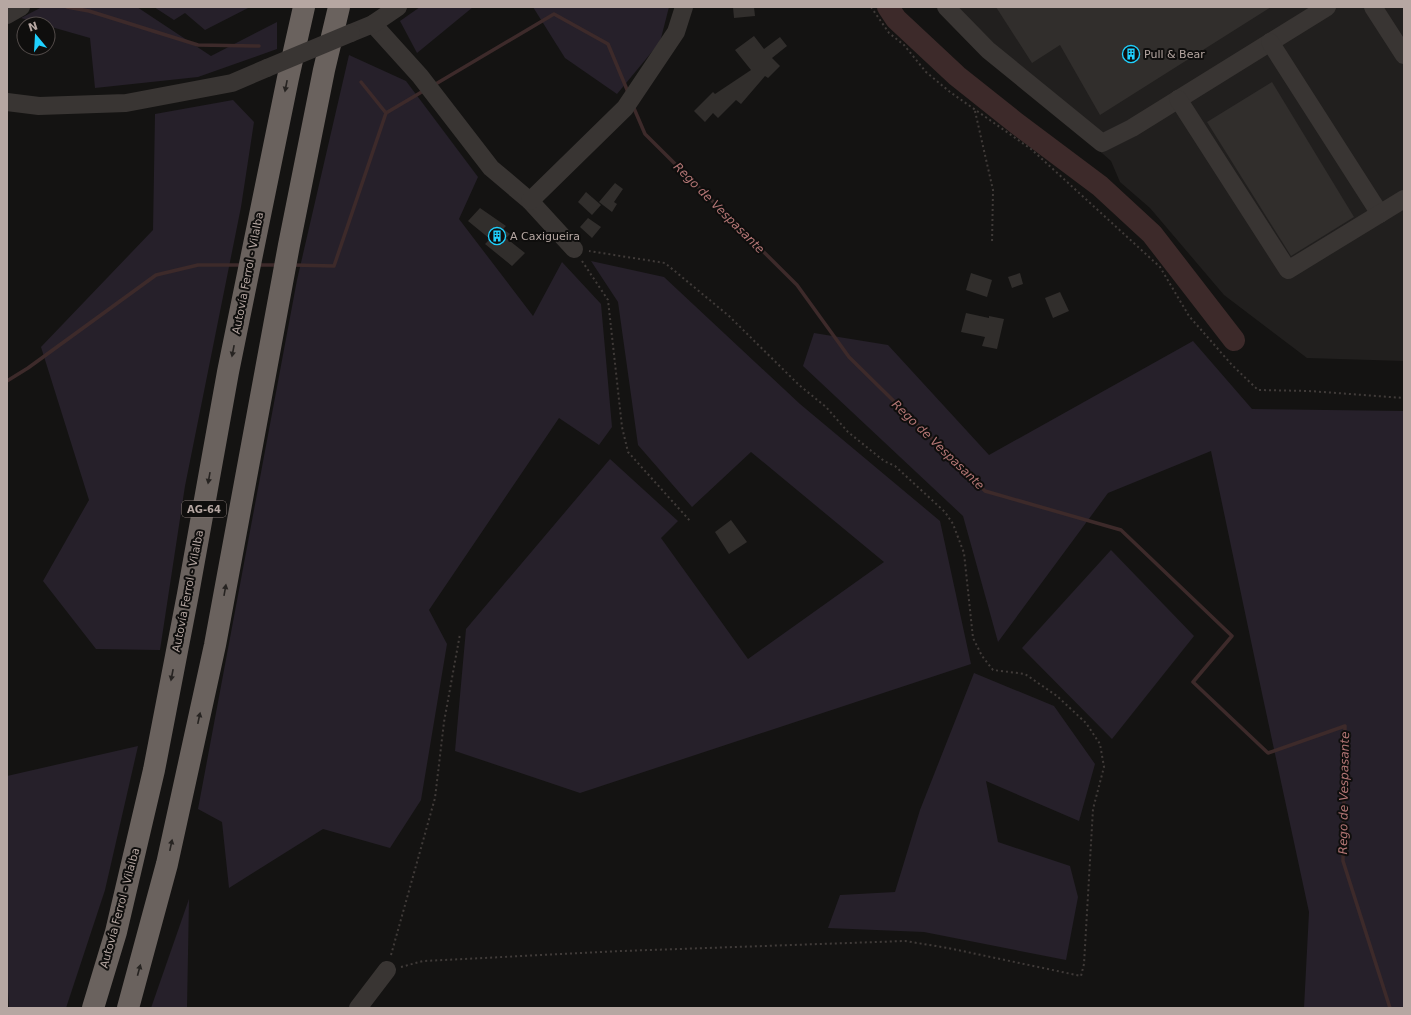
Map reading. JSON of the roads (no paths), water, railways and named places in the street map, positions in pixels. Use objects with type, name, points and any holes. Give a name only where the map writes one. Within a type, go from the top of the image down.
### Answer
[{"type":"highway","name":"Autovía Ferrol - Vilalba","points":[[93,1008],[116,932],[154,770],[188,594],[228,372],[304,7]]},
{"type":"highway","name":"AG-64","points":[[128,1008],[167,864],[214,645],[289,246],[324,70],[339,7]]},
{"type":"street","points":[[7,15],[21,7]]},
{"type":"street","points":[[7,102],[39,106],[126,103],[232,83],[374,24],[398,7]]},
{"type":"street","points":[[530,201],[625,108],[676,32],[684,7]]},
{"type":"street","points":[[946,7],[988,50],[1102,143],[1132,128],[1326,7]]},
{"type":"street","points":[[1373,7],[1404,55]]},
{"type":"street","points":[[374,24],[420,76],[492,168],[530,201],[574,249]]},
{"type":"street","points":[[1270,42],[1380,214]]},
{"type":"street","points":[[1178,99],[1288,270],[1404,199]]},
{"type":"street","points":[[358,1008],[387,970]]},
{"type":"waterway","name":"Rego de Vespasante","points":[[67,7],[89,11],[198,45],[259,46]]},
{"type":"waterway","points":[[888,7],[896,19],[957,76],[1016,123],[1100,186],[1152,234],[1234,340]]},
{"type":"waterway","name":"Rego de Vespasante","points":[[434,85],[554,14],[608,44],[628,92]]},
{"type":"waterway","name":"Rego de Vespasante","points":[[361,82],[386,113],[425,90]]},
{"type":"waterway","name":"Rego de Vespasante","points":[[633,106],[645,134],[797,285],[849,357],[985,491],[1121,530],[1232,636],[1193,682],[1268,753],[1345,726],[1343,861],[1390,1008]]},
{"type":"waterway","points":[[293,265],[334,266],[386,113]]},
{"type":"waterway","points":[[7,381],[28,368],[156,275],[198,265],[243,265]]},
{"type":"waterway","points":[[257,265],[279,265]]},
{"type":"place","name":"Pull & Bear","points":[[1131,54]]},
{"type":"place","name":"A Caxigueira","points":[[497,236]]}]
